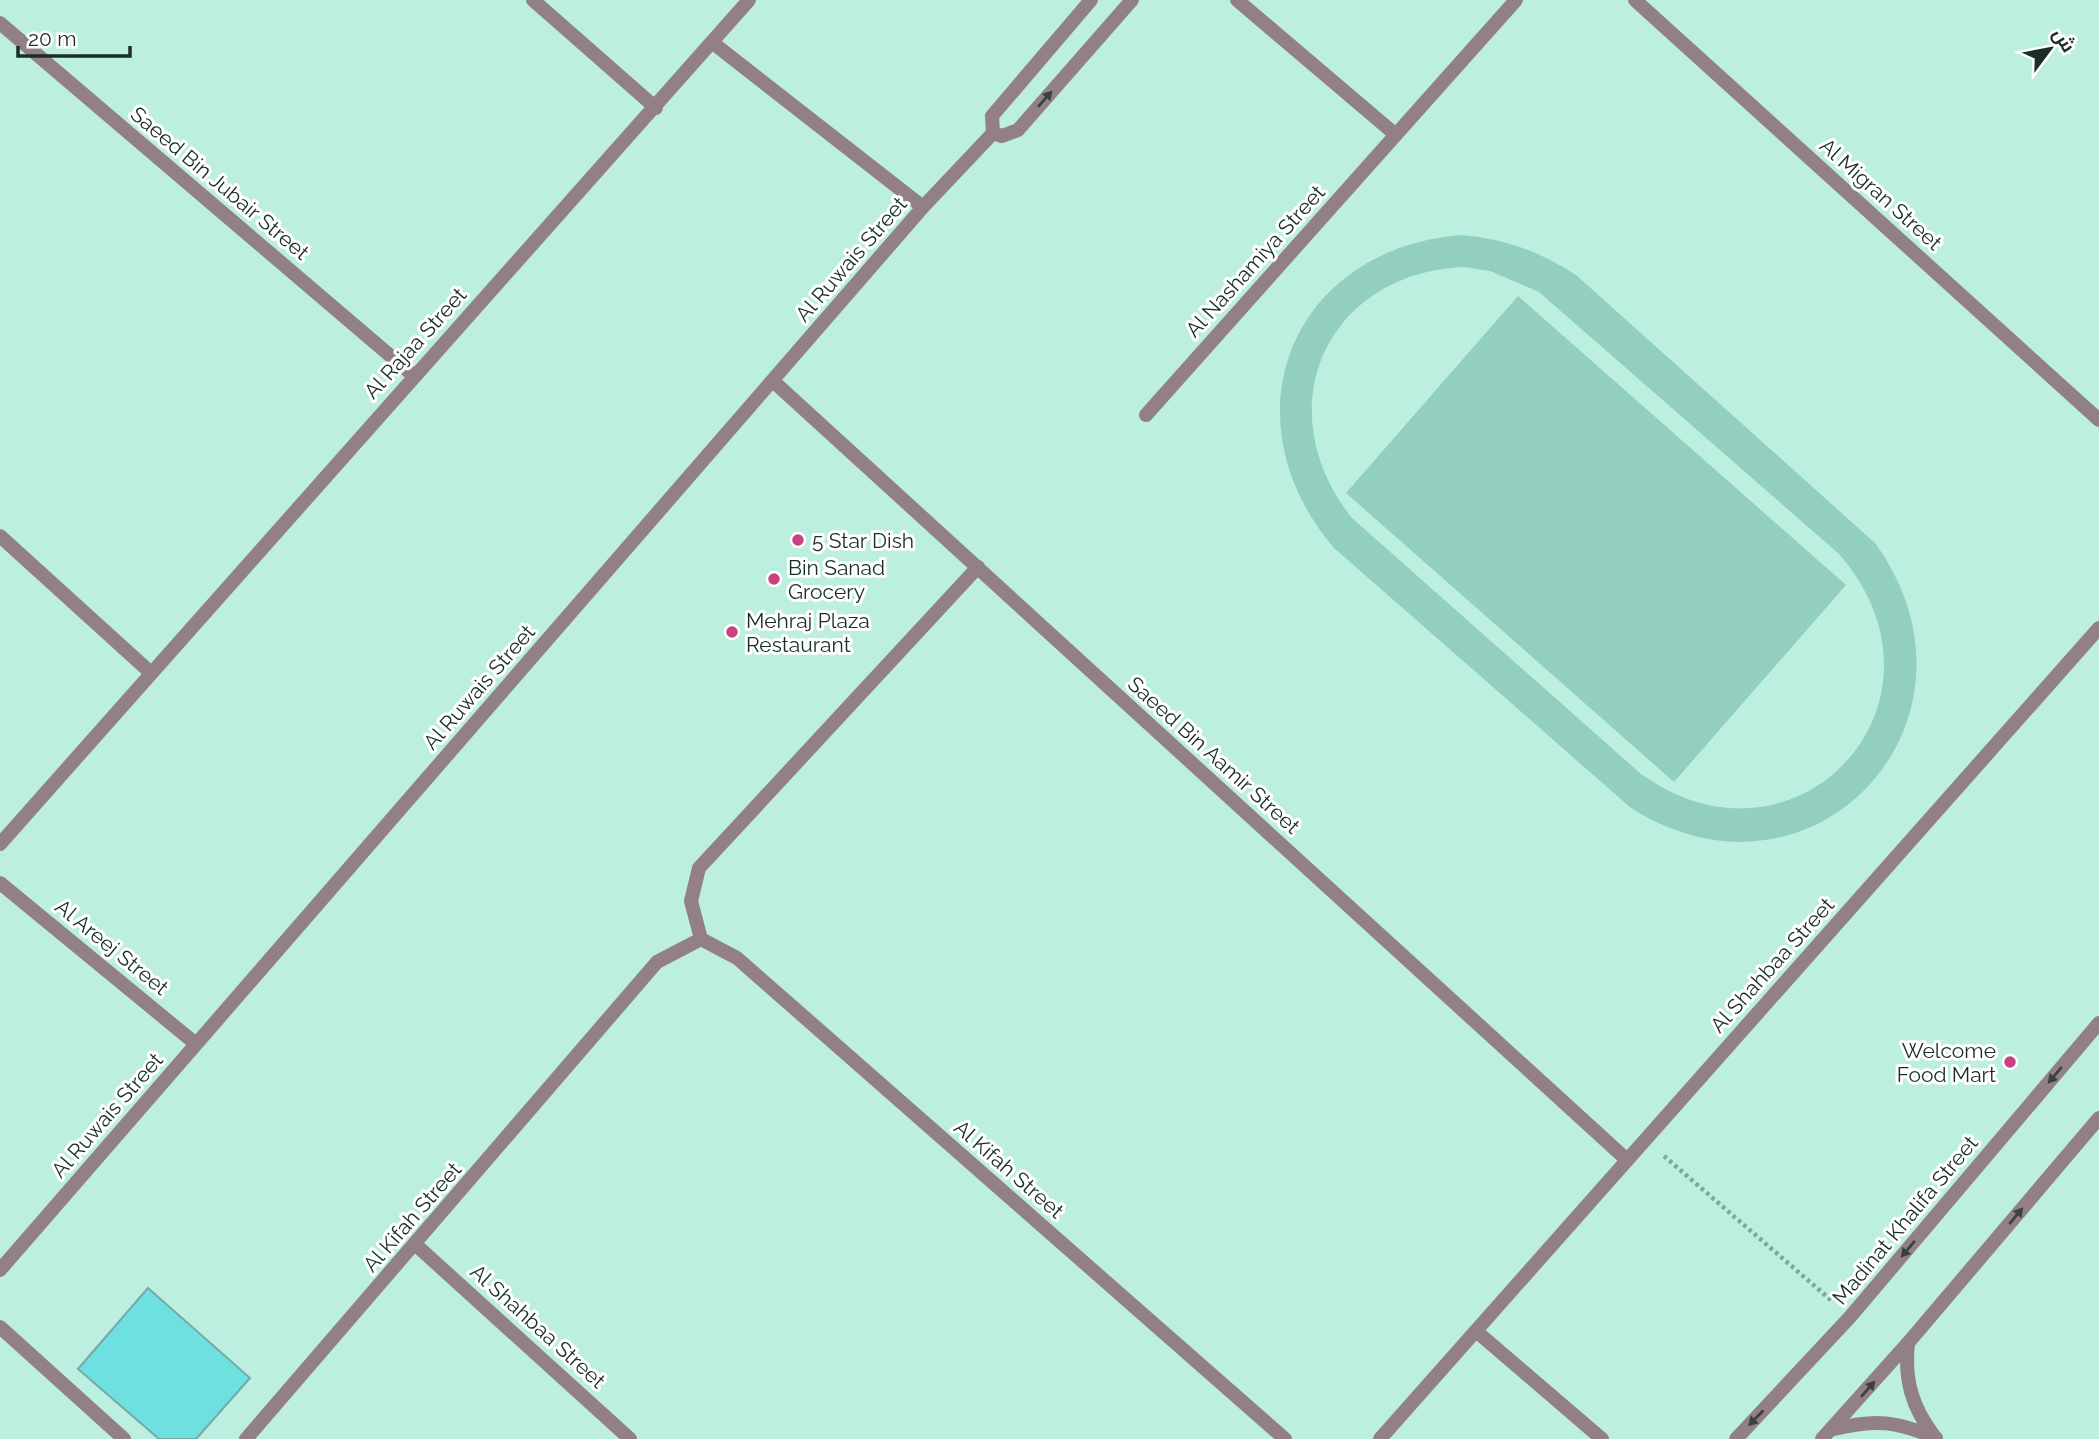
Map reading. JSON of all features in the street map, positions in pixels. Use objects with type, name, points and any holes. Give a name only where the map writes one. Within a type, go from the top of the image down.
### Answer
[{"type":"street","points":[[533,0],[656,108]]},
{"type":"street","name":"Al Rajaa Street","points":[[0,844],[750,0]]},
{"type":"street","points":[[1091,0],[992,116],[993,133],[1002,135],[1018,130],[1132,0]]},
{"type":"street","points":[[1237,0],[1396,135]]},
{"type":"street","name":"Al Nashamiya Street","points":[[1146,415],[1516,0]]},
{"type":"street","name":"Al Migran Street","points":[[1635,0],[2099,420]]},
{"type":"street","name":"Saeed Bin Jubair Street","points":[[0,23],[414,376]]},
{"type":"street","points":[[713,43],[923,207]]},
{"type":"street","name":"Al Ruwais Street","points":[[0,1270],[923,207],[993,133]]},
{"type":"street","name":"Saeed Bin Aamir Street","points":[[773,381],[1627,1160]]},
{"type":"street","points":[[0,536],[151,673]]},
{"type":"street","points":[[701,939],[691,901],[699,868],[978,567]]},
{"type":"street","name":"Al Shahbaa Street","points":[[1380,1439],[2099,628]]},
{"type":"street","name":"Al Areej Street","points":[[0,883],[196,1044]]},
{"type":"street","name":"Al Kifah Street","points":[[246,1439],[416,1245],[657,962],[701,939],[737,958],[1284,1439]]},
{"type":"street","name":"Madinat Khalifa Street","points":[[1736,1439],[1850,1317],[2099,1023]]},
{"type":"street","points":[[1822,1439],[1834,1429],[2099,1118]]},
{"type":"street","name":"Al Shahbaa Street","points":[[416,1245],[630,1439]]},
{"type":"street","points":[[0,1327],[124,1439]]},
{"type":"street","points":[[1476,1331],[1603,1438]]},
{"type":"street","points":[[1908,1343],[1906,1368],[1910,1394],[1920,1418],[1936,1438]]},
{"type":"street","points":[[1834,1429],[1868,1421],[1903,1424],[1936,1438]]},
{"type":"path","points":[[1645,1139],[1850,1317]]},
{"type":"green space","points":[[1461,235],[1477,237],[1521,247],[1576,275],[1875,543],[1908,610],[1916,675],[1902,735],[1869,785],[1822,822],[1764,840],[1699,837],[1631,808],[1334,548],[1301,498],[1283,447],[1281,396],[1292,348],[1317,306],[1354,272],[1402,247]],"holes":[[[1464,267],[1490,271],[1539,292],[1839,554],[1874,610],[1884,666],[1874,718],[1846,761],[1806,792],[1756,808],[1700,803],[1641,774],[1352,518],[1326,476],[1314,434],[1313,393],[1324,354],[1345,321],[1376,294],[1416,275]]]},
{"type":"green space","points":[[1518,296],[1846,585],[1674,782],[1346,493]]},
{"type":"building","points":[[148,1288],[250,1378],[196,1439],[159,1439],[78,1369]]},
{"type":"place","name":"5 Star Dish","points":[[798,540]]},
{"type":"place","name":"Bin Sanad Grocery","points":[[774,579]]},
{"type":"place","name":"Mehraj Plaza Restaurant","points":[[732,632]]},
{"type":"place","name":"Welcome Food Mart","points":[[2010,1062]]}]
